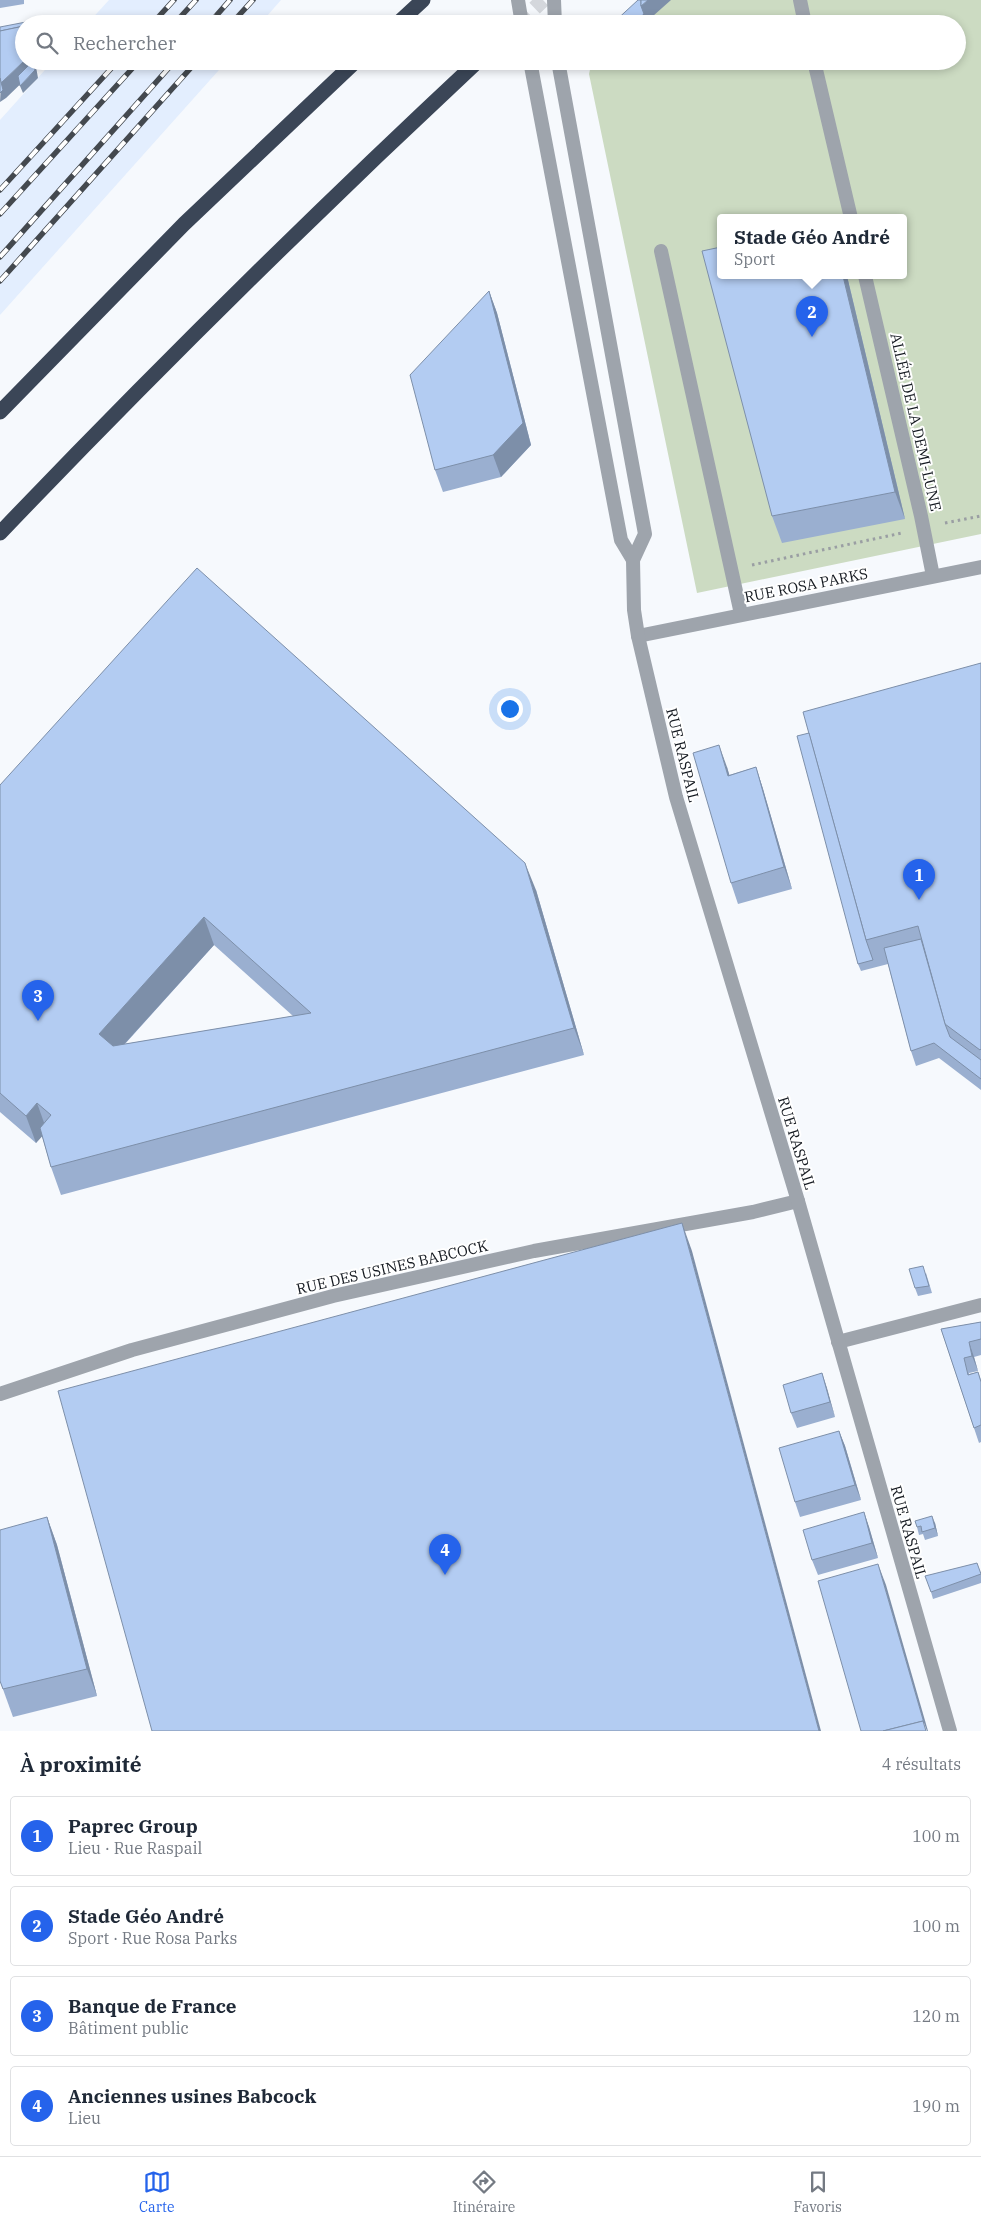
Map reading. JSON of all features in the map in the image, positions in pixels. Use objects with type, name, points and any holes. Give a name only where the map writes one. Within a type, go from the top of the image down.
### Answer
[{"type":"highway","points":[[407,15],[423,0]]},
{"type":"highway","points":[[0,412],[184,224],[347,70]]},
{"type":"highway","points":[[0,533],[101,427],[227,300],[355,175],[468,70]]},
{"type":"street","points":[[518,0],[520,15]]},
{"type":"street","points":[[554,0],[555,15]]},
{"type":"street","points":[[800,0],[803,15]]},
{"type":"street","points":[[532,70],[621,540],[633,560]]},
{"type":"street","points":[[560,70],[645,534],[633,560]]},
{"type":"street","points":[[816,70],[850,214]]},
{"type":"street","points":[[660,251],[741,614]]},
{"type":"street","name":"ALLÉE DE LA DEMI-LUNE","points":[[866,279],[924,528],[933,576]]},
{"type":"street","name":"RUE RASPAIL","points":[[633,560],[634,610],[638,636],[676,797],[798,1200],[950,1731]]},
{"type":"street","name":"RUE ROSA PARKS","points":[[638,636],[981,567]]},
{"type":"street","name":"RUE DES USINES BABCOCK","points":[[0,1394],[132,1350],[333,1296],[534,1251],[753,1212],[798,1200]]},
{"type":"street","points":[[838,1342],[981,1305]]},
{"type":"path","points":[[732,570],[981,516]]},
{"type":"shaded area","points":[[109,0],[281,0],[268,15],[95,15]]},
{"type":"shaded area","points":[[45,70],[219,70],[0,315],[0,120]]},
{"type":"green space","points":[[650,0],[981,0],[981,534],[697,593],[589,74],[590,70],[966,70],[966,15],[633,15]]},
{"type":"building","points":[[638,0],[641,0],[643,15],[622,15]]},
{"type":"building","points":[[641,0],[648,0],[641,6]]},
{"type":"building","points":[[15,24],[15,28],[0,31],[0,27]]},
{"type":"building","points":[[15,28],[15,70],[1,83],[0,78],[0,31]]},
{"type":"building","points":[[24,70],[35,70],[20,86],[18,76]]},
{"type":"building","points":[[0,78],[3,90],[0,93]]},
{"type":"building","points":[[717,248],[717,279],[844,279],[895,492],[772,516],[702,251]]},
{"type":"building","points":[[489,291],[523,423],[493,455],[435,470],[410,375]]},
{"type":"building","points":[[197,568],[525,863],[574,1028],[51,1167],[40,1128],[51,1115],[37,1103],[26,1116],[0,1093],[0,785]],"holes":[[[204,917],[311,1013],[113,1046],[99,1034]]]},
{"type":"building","points":[[981,663],[980,1050],[945,1024],[918,926],[866,940],[803,712]]},
{"type":"building","points":[[809,733],[873,960],[858,964],[797,736]]},
{"type":"building","points":[[719,745],[728,776],[756,767],[784,867],[731,883],[693,753]]},
{"type":"building","points":[[921,939],[950,1037],[981,1060],[981,1079],[934,1043],[911,1051],[884,948]]},
{"type":"building","points":[[682,1223],[819,1731],[152,1731],[58,1391]]},
{"type":"building","points":[[923,1266],[929,1286],[915,1288],[909,1269]]},
{"type":"building","points":[[981,1322],[981,1339],[969,1342],[972,1356],[964,1358],[968,1375],[978,1372],[981,1382],[981,1425],[974,1428],[941,1329]]},
{"type":"building","points":[[822,1373],[830,1402],[791,1413],[783,1385]]},
{"type":"building","points":[[839,1431],[855,1485],[795,1502],[779,1448]]},
{"type":"building","points":[[864,1512],[872,1543],[812,1560],[803,1530]]},
{"type":"building","points":[[932,1516],[935,1528],[922,1532],[921,1526],[917,1527],[915,1521]]},
{"type":"building","points":[[47,1517],[87,1669],[3,1689],[0,1681],[0,1530]]},
{"type":"building","points":[[977,1563],[981,1574],[931,1592],[925,1576]]},
{"type":"building","points":[[878,1564],[924,1723],[923,1721],[883,1731],[861,1731],[818,1581]]},
{"type":"building","points":[[923,1721],[926,1731],[883,1731]]},
{"type":"tunnel","points":[[527,15],[543,0]]},
{"type":"railway","points":[[160,15],[174,0]]},
{"type":"railway","points":[[182,15],[196,0]]},
{"type":"railway","points":[[217,15],[230,0]]},
{"type":"railway","points":[[239,15],[253,0]]},
{"type":"railway","points":[[0,190],[110,70]]},
{"type":"railway","points":[[0,214],[131,70]]},
{"type":"railway","points":[[0,257],[167,70]]},
{"type":"railway","points":[[0,281],[189,70]]},
{"type":"place","name":"Stade Géo André","points":[[812,337]]},
{"type":"place","name":"Paprec Group","points":[[919,900]]},
{"type":"place","name":"Banque de France","points":[[38,1021]]},
{"type":"place","name":"Anciennes usines Babcock","points":[[445,1575]]}]
